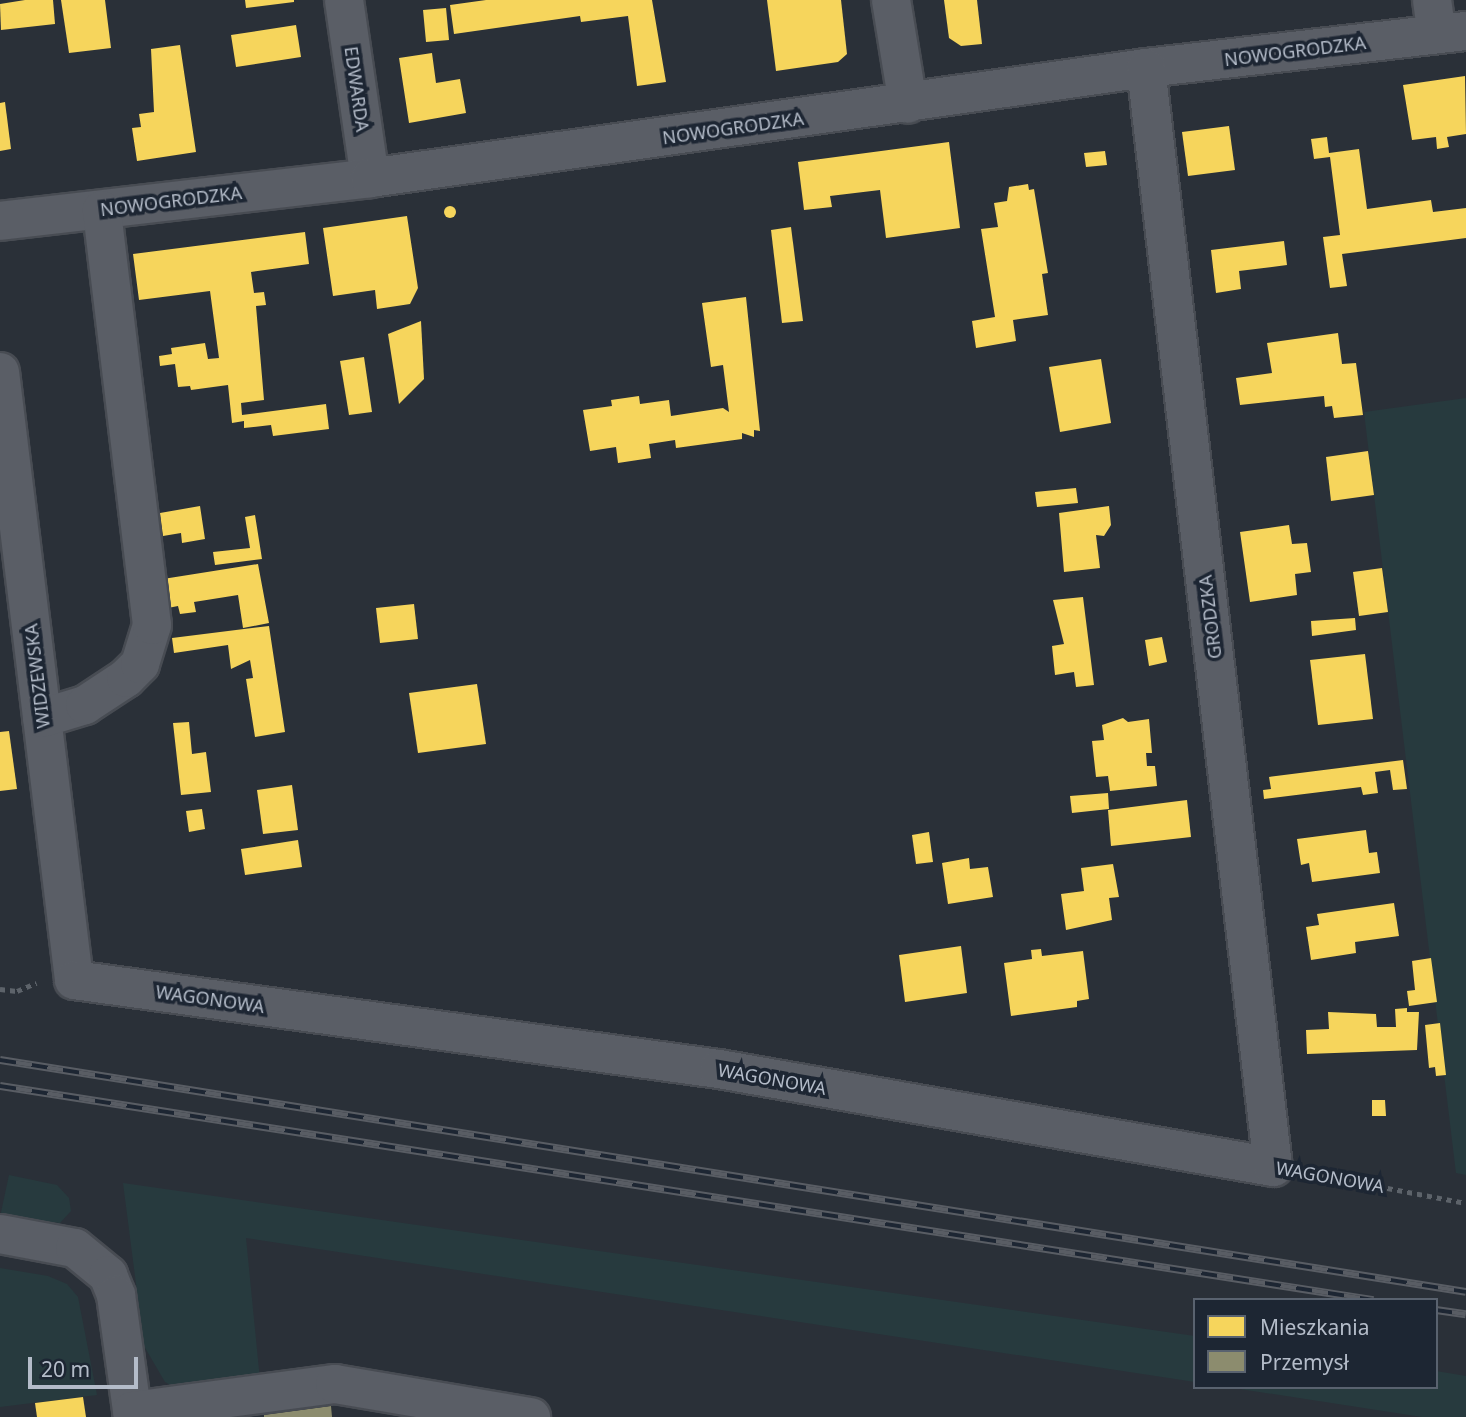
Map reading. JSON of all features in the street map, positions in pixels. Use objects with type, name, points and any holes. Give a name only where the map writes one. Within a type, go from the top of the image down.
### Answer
[{"type":"street","name":"EDWARDA","points":[[344,0],[370,178]]},
{"type":"street","points":[[891,0],[908,104]]},
{"type":"street","name":"NOWOGRODZKA","points":[[0,221],[370,178],[908,104],[1445,22]]},
{"type":"street","name":"GRODZKA","points":[[1146,68],[1273,1167]]},
{"type":"street","points":[[42,718],[85,705],[126,678],[139,664],[152,625],[102,210]]},
{"type":"street","name":"WIDZEWSKA","points":[[0,372],[74,980]]},
{"type":"street","name":"WAGONOWA","points":[[74,980],[719,1069],[1273,1167]]},
{"type":"street","points":[[0,1234],[55,1242],[90,1258],[108,1275],[116,1295],[132,1414],[335,1384],[380,1403],[531,1417]]},
{"type":"path","name":"WAGONOWA","points":[[1273,1167],[1466,1203]]},
{"type":"green space","points":[[1466,398],[1466,1175],[1456,1173],[1364,412]]},
{"type":"green space","points":[[9,1175],[57,1185],[69,1198],[71,1211],[60,1223],[0,1217]]},
{"type":"green space","points":[[123,1183],[1193,1336],[1193,1382],[246,1238],[260,1380],[179,1390],[165,1382],[144,1346]]},
{"type":"green space","points":[[0,1268],[48,1276],[67,1284],[78,1297],[97,1395],[0,1407]]},
{"type":"green space","points":[[1438,1371],[1466,1376],[1466,1417],[1422,1417],[1240,1389],[1438,1389]]},
{"type":"building: Mieszkania","points":[[25,0],[53,0],[55,24],[1,30],[0,4]]},
{"type":"building: Mieszkania","points":[[61,0],[105,0],[111,48],[69,53]]},
{"type":"building: Mieszkania","points":[[245,0],[294,0],[294,2],[246,8]]},
{"type":"building: Mieszkania","points":[[486,0],[652,0],[666,82],[637,86],[628,16],[581,22],[580,16],[454,34],[450,5]]},
{"type":"building: Mieszkania","points":[[767,0],[841,0],[847,54],[838,62],[776,71]]},
{"type":"building: Mieszkania","points":[[944,0],[977,0],[982,44],[961,46],[949,38]]},
{"type":"building: Mieszkania","points":[[446,8],[449,40],[426,42],[423,10]]},
{"type":"building: Mieszkania","points":[[296,25],[301,57],[236,67],[231,35]]},
{"type":"building: Mieszkania","points":[[180,45],[196,152],[137,161],[132,128],[141,127],[139,114],[154,112],[151,49]]},
{"type":"building: Mieszkania","points":[[432,53],[436,83],[460,79],[466,113],[409,123],[399,58]]},
{"type":"building: Mieszkania","points":[[1465,76],[1466,134],[1447,137],[1449,147],[1437,149],[1436,137],[1412,140],[1403,85]]},
{"type":"building: Mieszkania","points":[[5,102],[11,149],[0,151],[0,103]]},
{"type":"building: Mieszkania","points":[[1229,126],[1235,170],[1188,176],[1182,132]]},
{"type":"building: Mieszkania","points":[[1327,137],[1329,153],[1359,149],[1367,209],[1431,200],[1433,212],[1466,208],[1466,238],[1342,254],[1347,286],[1330,288],[1323,237],[1340,235],[1330,157],[1314,159],[1311,139]]},
{"type":"building: Mieszkania","points":[[949,142],[960,228],[886,238],[880,190],[830,196],[832,207],[804,210],[798,162]]},
{"type":"building: Mieszkania","points":[[1105,151],[1107,165],[1086,167],[1084,153]]},
{"type":"building: Mieszkania","points":[[1028,184],[1029,190],[1034,189],[1048,273],[1042,274],[1048,315],[1013,320],[1016,341],[976,348],[972,321],[995,317],[981,229],[998,227],[994,203],[1007,201],[1009,187]]},
{"type":"building: Mieszkania","points":[[450,206],[456,212],[450,218],[444,212]]},
{"type":"building: Mieszkania","points":[[407,216],[418,288],[410,304],[377,309],[375,290],[333,296],[323,228]]},
{"type":"building: Mieszkania","points":[[791,227],[803,321],[782,323],[771,230]]},
{"type":"building: Mieszkania","points":[[305,232],[309,264],[251,272],[254,293],[264,292],[266,305],[256,306],[264,400],[241,403],[242,415],[326,404],[329,429],[273,436],[271,425],[244,428],[244,421],[232,423],[228,385],[191,390],[190,386],[178,387],[175,364],[160,366],[159,356],[172,354],[171,348],[205,343],[208,359],[219,358],[210,291],[139,300],[133,254]]},
{"type":"building: Mieszkania","points":[[1284,241],[1287,265],[1239,271],[1241,289],[1216,293],[1211,250]]},
{"type":"building: Mieszkania","points":[[746,297],[760,431],[754,430],[754,437],[742,433],[742,439],[676,448],[675,440],[649,444],[651,458],[618,463],[616,447],[590,451],[583,410],[612,406],[611,400],[639,396],[640,404],[669,400],[671,416],[723,408],[729,412],[723,365],[711,367],[702,303]]},
{"type":"building: Mieszkania","points":[[421,321],[424,379],[399,404],[388,334]]},
{"type":"building: Mieszkania","points":[[1338,333],[1342,364],[1356,363],[1363,415],[1334,418],[1332,406],[1325,407],[1324,396],[1240,405],[1236,378],[1272,373],[1267,343]]},
{"type":"building: Mieszkania","points":[[364,357],[372,412],[349,415],[340,361]]},
{"type":"building: Mieszkania","points":[[1101,359],[1111,423],[1060,432],[1049,367]]},
{"type":"building: Mieszkania","points":[[1368,451],[1374,495],[1331,501],[1326,457]]},
{"type":"building: Mieszkania","points":[[1076,488],[1078,503],[1037,507],[1035,492]]},
{"type":"building: Mieszkania","points":[[200,506],[205,539],[182,543],[181,533],[163,536],[160,513]]},
{"type":"building: Mieszkania","points":[[1109,506],[1111,525],[1104,536],[1096,535],[1100,568],[1064,572],[1059,513]]},
{"type":"building: Mieszkania","points":[[255,515],[262,559],[215,565],[213,552],[250,548],[245,517]]},
{"type":"building: Mieszkania","points":[[1289,525],[1292,544],[1307,543],[1311,572],[1295,574],[1297,595],[1250,602],[1240,532]]},
{"type":"building: Mieszkania","points":[[258,564],[269,623],[243,628],[238,595],[194,602],[196,612],[180,614],[178,606],[168,608],[163,579]]},
{"type":"building: Mieszkania","points":[[1382,568],[1388,612],[1359,616],[1353,572]]},
{"type":"building: Mieszkania","points":[[1083,597],[1094,685],[1076,687],[1074,672],[1055,675],[1052,646],[1064,644],[1053,600]]},
{"type":"building: Mieszkania","points":[[414,604],[418,639],[380,643],[376,608]]},
{"type":"building: Mieszkania","points":[[1355,618],[1356,630],[1312,636],[1311,621]]},
{"type":"building: Mieszkania","points":[[269,626],[285,732],[255,737],[246,679],[253,678],[250,660],[231,669],[228,645],[174,653],[172,638]]},
{"type":"building: Mieszkania","points":[[1162,637],[1167,662],[1149,666],[1145,640]]},
{"type":"building: Mieszkania","points":[[1365,654],[1373,719],[1318,725],[1310,660]]},
{"type":"building: Mieszkania","points":[[477,684],[486,744],[418,753],[409,693]]},
{"type":"building: Mieszkania","points":[[1123,718],[1128,722],[1149,719],[1152,753],[1146,753],[1147,766],[1155,766],[1157,786],[1110,791],[1108,776],[1096,777],[1092,741],[1104,740],[1102,725]]},
{"type":"building: Mieszkania","points":[[189,722],[192,754],[206,752],[211,792],[181,795],[173,723]]},
{"type":"building: Mieszkania","points":[[9,731],[17,789],[0,791],[0,732]]},
{"type":"building: Mieszkania","points":[[1403,760],[1407,789],[1393,790],[1390,770],[1375,772],[1378,793],[1363,795],[1361,787],[1264,799],[1263,790],[1271,789],[1269,777]]},
{"type":"building: Mieszkania","points":[[292,785],[298,830],[263,834],[257,790]]},
{"type":"building: Mieszkania","points":[[1108,793],[1109,809],[1072,813],[1070,796]]},
{"type":"building: Mieszkania","points":[[1187,800],[1191,837],[1111,846],[1108,810]]},
{"type":"building: Mieszkania","points":[[202,809],[205,829],[189,832],[186,811]]},
{"type":"building: Mieszkania","points":[[1366,830],[1369,853],[1377,852],[1380,873],[1312,882],[1309,863],[1301,865],[1297,839]]},
{"type":"building: Mieszkania","points":[[929,832],[933,862],[916,864],[912,835]]},
{"type":"building: Mieszkania","points":[[298,840],[302,867],[245,875],[241,849]]},
{"type":"building: Mieszkania","points":[[969,858],[970,869],[988,867],[993,897],[948,904],[942,863]]},
{"type":"building: Mieszkania","points":[[1113,864],[1119,897],[1109,898],[1112,920],[1066,930],[1061,894],[1084,891],[1081,868]]},
{"type":"building: Mieszkania","points":[[1394,903],[1399,936],[1355,942],[1356,953],[1311,960],[1306,927],[1319,925],[1317,914]]},
{"type":"building: Mieszkania","points":[[961,946],[967,993],[905,1002],[899,955]]},
{"type":"building: Mieszkania","points":[[1041,949],[1042,956],[1083,951],[1089,999],[1077,1001],[1077,1007],[1011,1016],[1004,963],[1032,959],[1031,950]]},
{"type":"building: Mieszkania","points":[[1431,958],[1437,1002],[1409,1006],[1407,991],[1415,990],[1412,961]]},
{"type":"building: Mieszkania","points":[[1407,1008],[1407,1012],[1419,1012],[1417,1050],[1307,1054],[1306,1030],[1329,1029],[1328,1012],[1376,1014],[1377,1027],[1396,1027],[1395,1009]]},
{"type":"building: Mieszkania","points":[[1440,1023],[1446,1075],[1436,1076],[1435,1067],[1429,1068],[1425,1025]]},
{"type":"building: Mieszkania","points":[[1372,1100],[1385,1100],[1386,1116],[1372,1116]]},
{"type":"building: Mieszkania","points":[[83,1397],[86,1417],[37,1417],[35,1403]]},
{"type":"building: Przemysł","points":[[331,1406],[332,1417],[264,1417],[264,1415]]},
{"type":"railway","points":[[0,1060],[1466,1292]]},
{"type":"railway","points":[[0,1086],[1360,1298]]},
{"type":"railway","points":[[1438,1310],[1466,1314]]}]
